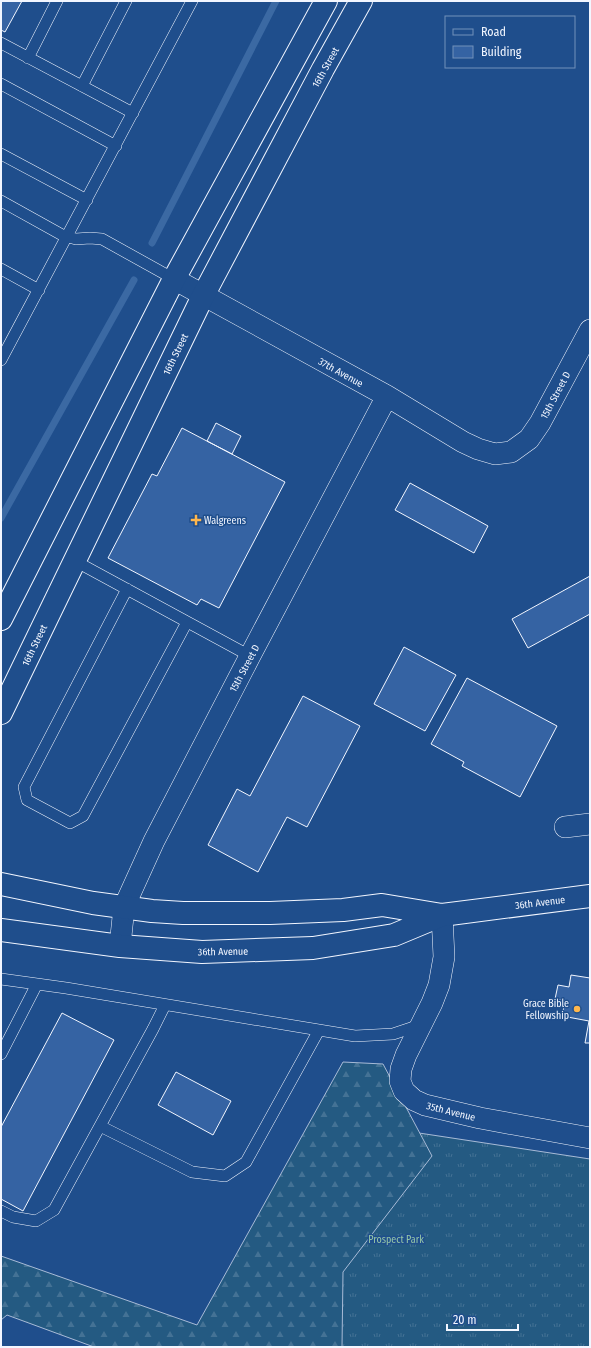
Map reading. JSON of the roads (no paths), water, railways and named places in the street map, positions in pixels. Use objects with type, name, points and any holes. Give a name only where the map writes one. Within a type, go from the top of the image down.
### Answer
[{"type":"main road","points":[[1,619],[174,279],[326,1]]},
{"type":"main road","name":"16th Street","points":[[1,713],[76,561],[203,296],[323,69],[362,1]]},
{"type":"main road","name":"36th Avenue","points":[[1,884],[93,903],[152,911],[227,914],[343,910],[382,905],[442,915]]},
{"type":"main road","name":"36th Avenue","points":[[1,930],[120,946],[202,952],[313,948],[394,935],[442,915],[590,896]]},
{"type":"street","name":"37th Avenue","points":[[174,279],[387,396],[463,442],[478,449],[495,454],[511,452]]},
{"type":"street","name":"15th Street D","points":[[511,452],[529,439],[540,423],[590,330]]},
{"type":"street","name":"15th Street D","points":[[120,946],[124,907],[154,841],[387,396]]},
{"type":"street","points":[[565,827],[590,824]]},
{"type":"street","name":"35th Avenue","points":[[442,915],[444,957],[439,985],[432,1004],[420,1025],[401,1069],[400,1081],[404,1091],[414,1100],[425,1105],[480,1118],[590,1138]]},
{"type":"lane","points":[[28,58],[57,1]]},
{"type":"lane","points":[[82,86],[126,1]]},
{"type":"lane","points":[[1,360],[192,1]]},
{"type":"lane","points":[[1,43],[133,113]]},
{"type":"lane","points":[[1,84],[116,146]]},
{"type":"lane","points":[[1,154],[87,200]]},
{"type":"lane","points":[[1,202],[64,236],[102,240],[174,279]]},
{"type":"lane","points":[[1,269],[39,290]]},
{"type":"lane","points":[[76,561],[250,656]]},
{"type":"lane","points":[[127,589],[24,787],[27,800],[70,823],[83,816],[187,622]]},
{"type":"lane","points":[[1,979],[355,1036],[393,1034],[420,1025]]},
{"type":"lane","points":[[1,1054],[36,984]]},
{"type":"lane","points":[[1,1211],[13,1216],[36,1221],[54,1210],[165,1005]]},
{"type":"lane","points":[[100,1126],[192,1172],[225,1176],[246,1162],[319,1030]]},
{"type":"waterway","points":[[152,243],[276,1]]},
{"type":"waterway","points":[[1,518],[134,280]]},
{"type":"place","name":"Walgreens","points":[[196,520]]},
{"type":"place","name":"Grace Bible Fellowship","points":[[577,1009]]},
{"type":"park label","name":"Prospect Park","points":[[396,1239]]}]
